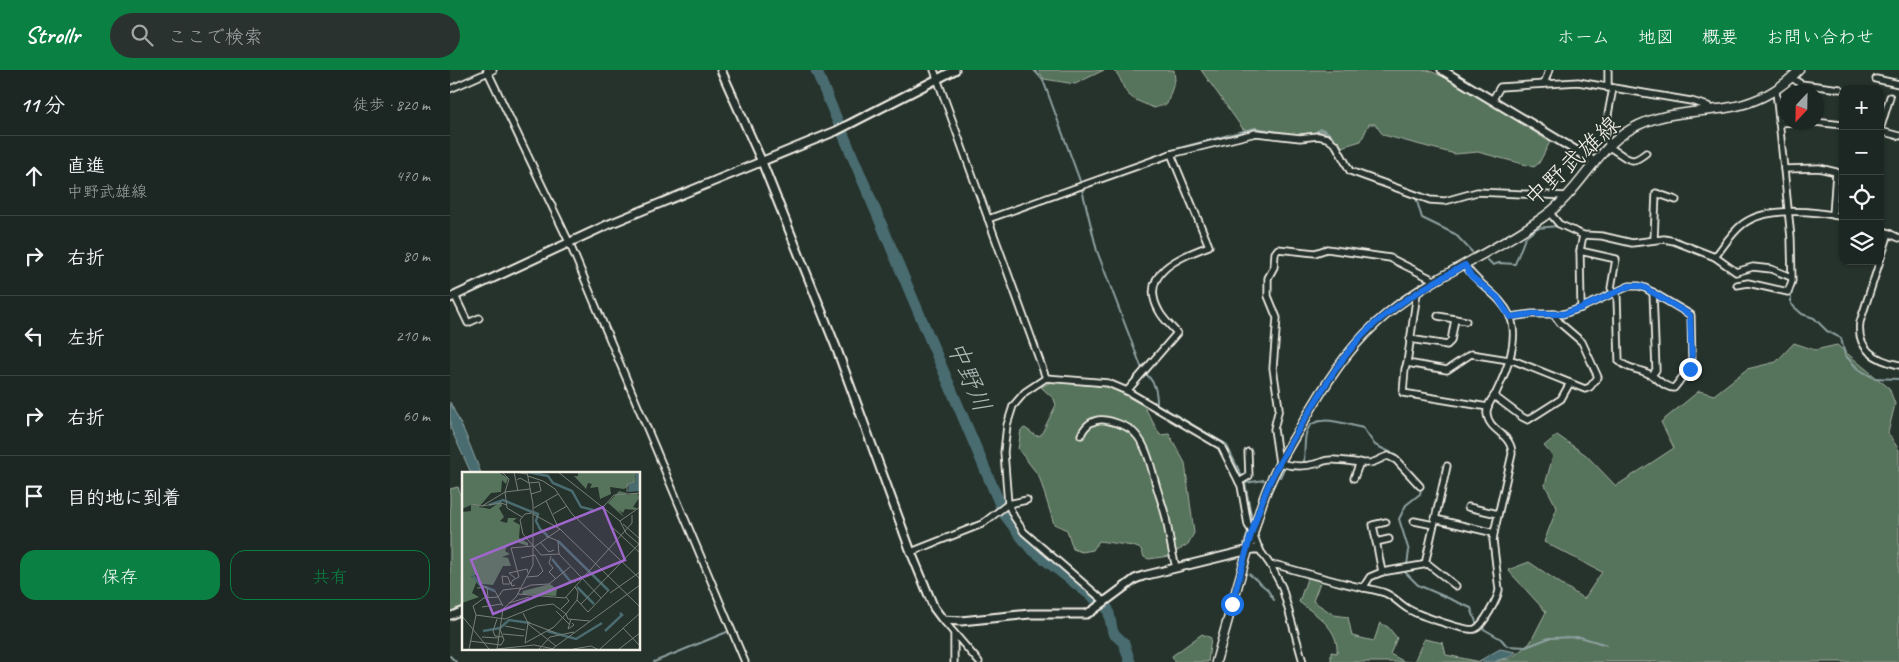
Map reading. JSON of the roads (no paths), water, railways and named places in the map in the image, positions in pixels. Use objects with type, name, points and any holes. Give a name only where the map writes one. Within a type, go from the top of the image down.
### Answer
[{"type":"main road","name":"中野武雄線","points":[[1216,662],[1253,533],[1269,485],[1279,463],[1329,378],[1348,352],[1370,329],[1390,311],[1417,293],[1536,222],[1549,212],[1567,196],[1621,134],[1640,124],[1664,116],[1748,103],[1776,91],[1799,70]]},
{"type":"street","points":[[721,70],[762,162],[836,347],[911,552],[934,608],[979,662]]},
{"type":"street","points":[[934,70],[1046,378]]},
{"type":"street","points":[[479,318],[468,323],[452,297],[569,242],[836,131],[955,70]]},
{"type":"street","points":[[1442,70],[1595,162]]},
{"type":"street","points":[[1544,84],[1549,70]]},
{"type":"street","points":[[1608,70],[1610,88],[1606,139],[1609,146],[1630,161],[1636,161],[1646,153]]},
{"type":"street","points":[[450,89],[489,71],[569,242],[745,662]]},
{"type":"street","points":[[1792,78],[1801,84],[1839,89]]},
{"type":"street","points":[[1876,79],[1899,84]]},
{"type":"street","points":[[1493,99],[1500,87],[1578,82],[1691,101],[1708,106],[1710,110]]},
{"type":"street","points":[[1776,91],[1779,124]]},
{"type":"street","points":[[1880,130],[1890,97]]},
{"type":"street","points":[[1824,123],[1839,125]]},
{"type":"street","points":[[1737,285],[1748,284],[1788,292],[1792,281],[1792,258],[1780,130]]},
{"type":"street","points":[[1884,132],[1899,135]]},
{"type":"street","points":[[988,219],[1171,154],[1256,133],[1300,138],[1318,136],[1326,138],[1336,145],[1352,171],[1430,200],[1446,201],[1477,192],[1567,196]]},
{"type":"street","points":[[1127,390],[1177,333],[1160,313],[1154,299],[1152,288],[1160,273],[1183,256],[1209,246],[1171,154]]},
{"type":"street","points":[[1784,169],[1819,168],[1836,172],[1833,215]]},
{"type":"street","points":[[1654,239],[1656,193],[1676,200]]},
{"type":"street","points":[[1715,257],[1742,224],[1767,214],[1788,211],[1839,216]]},
{"type":"street","points":[[1549,212],[1560,224],[1583,235],[1602,236],[1632,243],[1654,239],[1674,241],[1715,257],[1736,272],[1753,267],[1771,269],[1791,277]]},
{"type":"street","points":[[1884,231],[1899,238]]},
{"type":"street","points":[[1890,233],[1858,333],[1860,341],[1866,350],[1884,362],[1899,365]]},
{"type":"street","points":[[1581,308],[1580,252],[1583,235]]},
{"type":"street","points":[[1420,486],[1396,460],[1388,456],[1382,457],[1375,462],[1328,460],[1313,465],[1299,466],[1279,463],[1274,429],[1279,408],[1273,368],[1278,318],[1268,296],[1268,278],[1274,267],[1275,253],[1278,249],[1315,253],[1327,249],[1390,258],[1436,281]]},
{"type":"street","points":[[1510,317],[1532,314],[1563,314],[1581,308],[1614,293],[1629,286],[1640,286],[1654,292],[1690,315],[1692,365],[1674,388],[1669,388],[1652,375],[1623,365],[1619,361],[1617,297],[1614,293],[1611,288],[1616,259],[1580,252]]},
{"type":"street","points":[[1271,566],[1277,565],[1383,592],[1396,598],[1408,609],[1430,619],[1467,629],[1475,629],[1479,626],[1498,597],[1499,590],[1493,540],[1512,447],[1509,440],[1490,423],[1487,414],[1488,407],[1509,360],[1512,343],[1510,317],[1497,297],[1471,276],[1465,265]]},
{"type":"street","points":[[1652,375],[1656,370],[1654,292]]},
{"type":"street","points":[[1417,293],[1403,392],[1488,407]]},
{"type":"street","points":[[1407,363],[1447,370],[1471,354],[1509,360],[1585,389],[1590,387],[1598,377],[1582,342],[1561,324],[1553,314]]},
{"type":"street","points":[[1438,316],[1466,321]]},
{"type":"street","points":[[1410,338],[1447,345],[1451,340],[1455,319]]},
{"type":"street","points":[[1105,602],[1024,532],[1008,504],[1004,452],[1006,425],[1013,406],[1025,392],[1046,378],[1108,383],[1127,390],[1221,446],[1238,482],[1248,525],[1259,549],[1282,587],[1303,662]]},
{"type":"street","points":[[1494,396],[1528,420],[1561,399],[1570,382]]},
{"type":"street","points":[[1081,435],[1083,430],[1092,422],[1103,420],[1129,428],[1138,437],[1151,461],[1176,566]]},
{"type":"street","points":[[1238,482],[1249,476],[1248,452]]},
{"type":"street","points":[[1354,478],[1360,462]]},
{"type":"street","points":[[1425,564],[1447,466]]},
{"type":"street","points":[[911,552],[982,524],[1008,504],[1027,500]]},
{"type":"street","points":[[1468,507],[1498,514]]},
{"type":"street","points":[[1414,521],[1434,522],[1494,533]]},
{"type":"street","points":[[1382,572],[1373,525],[1386,522]]},
{"type":"street","points":[[1376,542],[1389,539]]},
{"type":"street","points":[[943,620],[960,622],[1030,614],[1086,614],[1135,579],[1176,566],[1259,549]]},
{"type":"street","points":[[1362,588],[1370,577],[1382,572],[1425,564],[1428,564],[1456,586]]},
{"type":"street","points":[[450,616],[462,611]]},
{"type":"street","points":[[954,633],[954,662]]},
{"type":"water","points":[[450,402],[481,472],[471,472],[450,427]]},
{"type":"water","points":[[1500,649],[1516,652],[1510,657],[1495,662],[1479,661]]},
{"type":"waterway","name":"中野川","points":[[816,70],[1004,514],[1030,548],[1108,609],[1113,633],[1124,643],[1130,662]]},
{"type":"waterway","points":[[1034,70],[1043,80],[1080,181],[1097,251],[1142,369]]},
{"type":"waterway","points":[[1168,151],[1255,128],[1291,134]]},
{"type":"waterway","points":[[1296,135],[1314,133],[1321,129],[1333,138],[1342,151]]},
{"type":"waterway","points":[[1416,198],[1422,218],[1455,234],[1472,252]]},
{"type":"waterway","points":[[1488,260],[1493,265],[1499,263],[1515,264],[1525,238],[1537,228],[1558,226]]},
{"type":"waterway","points":[[1620,243],[1628,245]]},
{"type":"waterway","points":[[1637,246],[1643,244]]},
{"type":"waterway","points":[[1704,256],[1716,261]]},
{"type":"waterway","points":[[1722,265],[1730,271]]},
{"type":"waterway","points":[[1795,281],[1791,304],[1802,314],[1814,318],[1827,331],[1841,338],[1845,355],[1858,369],[1874,378],[1899,379]]},
{"type":"waterway","points":[[1145,373],[1155,387],[1157,404],[1226,444],[1245,483],[1252,520],[1250,525]]},
{"type":"waterway","points":[[1304,462],[1305,441],[1309,427],[1322,421],[1339,422],[1363,428],[1375,445],[1394,454],[1398,458]]},
{"type":"waterway","points":[[1280,477],[1285,467],[1287,467]]},
{"type":"waterway","points":[[1407,565],[1409,551],[1399,519],[1406,505],[1420,494],[1422,484],[1410,471]]},
{"type":"waterway","points":[[1245,483],[1264,480]]},
{"type":"waterway","points":[[1244,544],[1249,529]]},
{"type":"waterway","points":[[1405,572],[1418,585],[1471,608],[1477,625]]},
{"type":"waterway","points":[[1249,574],[1267,589],[1274,600]]},
{"type":"waterway","points":[[1482,628],[1501,639],[1507,646],[1526,647],[1549,638],[1580,637],[1607,645]]},
{"type":"waterway","points":[[654,662],[727,632]]},
{"type":"waterway","points":[[450,656],[456,662]]}]
